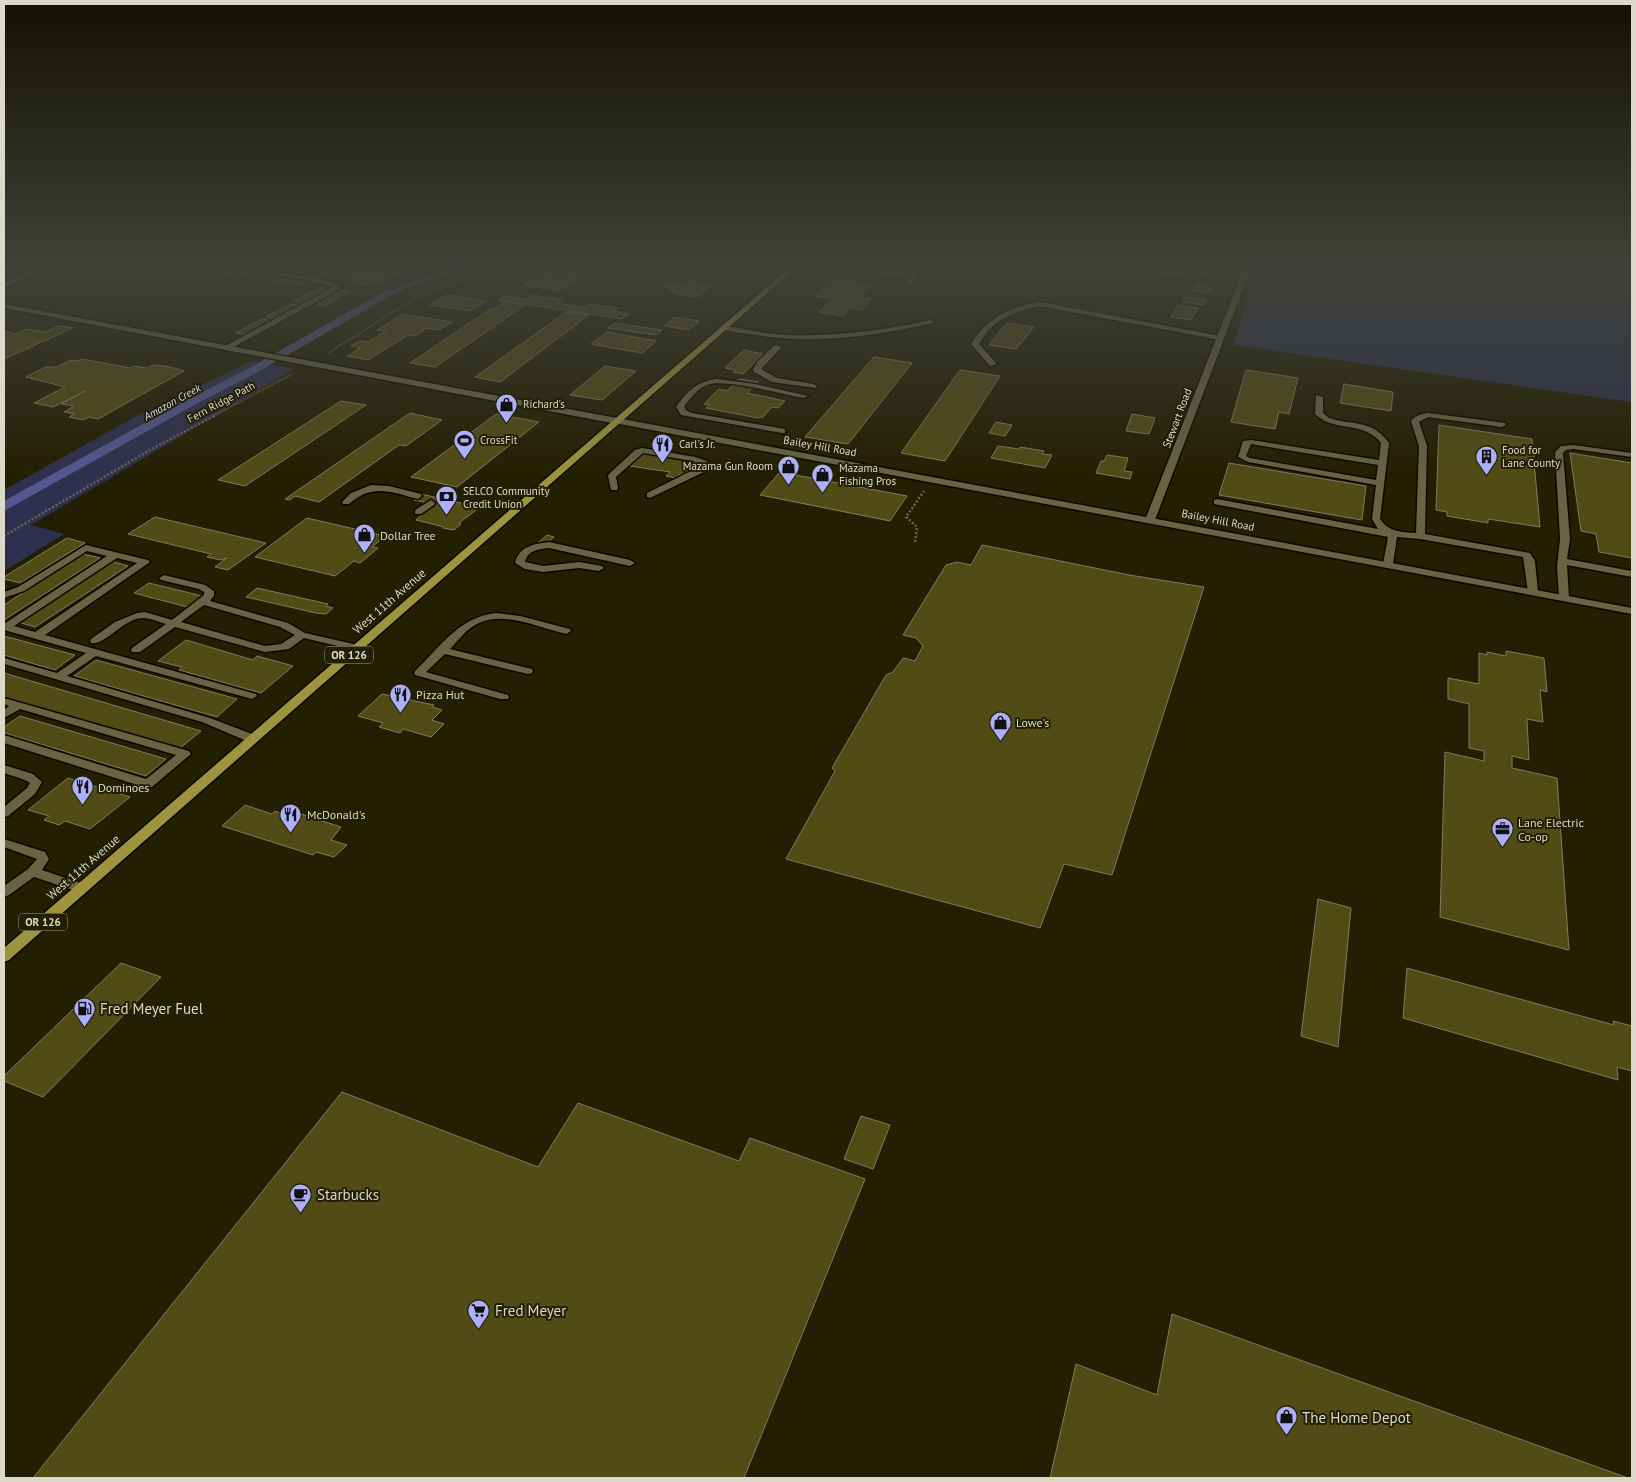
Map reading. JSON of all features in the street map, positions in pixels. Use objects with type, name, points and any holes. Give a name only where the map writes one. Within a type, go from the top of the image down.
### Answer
[{"type":"main road","name":"West 11th Avenue","points":[[4,956],[715,337]]},
{"type":"street","name":"Bailey Hill Road","points":[[176,337],[1632,611]]},
{"type":"street","name":"Stewart Road","points":[[1150,520],[1220,338]]},
{"type":"lane","points":[[230,347],[248,337]]},
{"type":"lane","points":[[978,337],[975,344],[993,364]]},
{"type":"lane","points":[[1216,337],[1220,338]]},
{"type":"lane","points":[[778,347],[757,368],[760,373],[770,376],[774,380],[815,384]]},
{"type":"lane","points":[[782,431],[684,414],[680,407],[699,387],[710,382],[727,383],[804,396]]},
{"type":"lane","points":[[1319,397],[1319,414],[1324,419],[1363,426],[1381,435],[1385,443],[1376,519],[1382,528],[1393,534]]},
{"type":"lane","points":[[1420,536],[1423,446],[1416,422],[1420,416],[1428,415],[1502,425]]},
{"type":"lane","points":[[1380,483],[1248,460],[1242,457],[1246,443],[1251,442],[1382,463]]},
{"type":"lane","points":[[1564,598],[1562,561],[1565,539],[1559,452],[1564,448],[1573,447],[1632,455]]},
{"type":"lane","points":[[614,488],[612,476],[642,450],[695,459],[704,463],[705,467],[701,470],[650,495]]},
{"type":"lane","points":[[346,502],[359,491],[368,487],[418,496]]},
{"type":"lane","points":[[1217,502],[1393,534],[1420,536],[1527,555],[1530,561],[1533,592]]},
{"type":"lane","points":[[418,512],[431,503]]},
{"type":"lane","points":[[1388,564],[1393,534]]},
{"type":"lane","points":[[599,568],[579,565],[545,570],[530,569],[520,563],[520,557],[526,551],[537,546],[549,545],[630,563]]},
{"type":"lane","points":[[4,595],[20,589],[86,548],[145,562],[37,636]]},
{"type":"lane","points":[[5,627],[115,555]]},
{"type":"lane","points":[[1562,561],[1632,574]]},
{"type":"lane","points":[[136,650],[209,596],[209,591],[202,587],[164,578]]},
{"type":"lane","points":[[203,602],[284,625],[302,635],[358,648]]},
{"type":"lane","points":[[58,677],[123,620],[134,616],[144,615],[265,649],[279,649],[288,646],[302,635]]},
{"type":"lane","points":[[504,696],[419,673],[474,622],[489,616],[504,616],[566,631]]},
{"type":"lane","points":[[5,627],[37,636],[94,646],[252,696]]},
{"type":"lane","points":[[443,650],[528,671]]},
{"type":"lane","points":[[4,661],[206,720],[253,739]]},
{"type":"lane","points":[[4,701],[185,754],[148,784],[4,739]]},
{"type":"lane","points":[[4,715],[18,705]]},
{"type":"lane","points":[[4,769],[29,777],[36,782],[31,791],[4,813]]},
{"type":"lane","points":[[4,843],[41,855],[43,859],[40,865],[32,872],[4,892]]},
{"type":"lane","points":[[32,872],[82,888]]},
{"type":"path","name":"Fern Ridge Path","points":[[4,536],[148,451],[311,362],[351,337]]},
{"type":"path","points":[[915,542],[917,527],[906,518],[932,479]]},
{"type":"shaded area","points":[[1235,337],[1632,337],[1632,402],[1233,345]]},
{"type":"shaded area","points":[[252,361],[294,369],[31,525],[64,534],[4,571],[4,490],[140,414]]},
{"type":"water","points":[[304,337],[319,337],[4,511],[4,501],[170,409]]},
{"type":"building","points":[[4,337],[53,337],[4,359]]},
{"type":"building","points":[[376,337],[405,337],[368,360],[347,356],[360,348],[351,346],[360,341],[368,342]]},
{"type":"building","points":[[449,337],[478,337],[435,367],[410,363]]},
{"type":"building","points":[[531,337],[560,337],[500,382],[475,377]]},
{"type":"building","points":[[600,337],[635,337],[656,341],[642,353],[591,344]]},
{"type":"building","points":[[995,337],[1026,337],[1016,349],[989,345]]},
{"type":"building","points":[[744,350],[763,354],[743,374],[725,368]]},
{"type":"building","points":[[874,357],[912,363],[848,444],[805,437]]},
{"type":"building","points":[[82,359],[130,368],[134,366],[147,368],[153,365],[184,371],[98,419],[89,417],[83,420],[69,417],[75,414],[64,412],[74,406],[61,404],[85,391],[53,407],[34,403],[65,387],[26,377],[46,367],[57,367],[71,360],[77,361]]},
{"type":"building","points":[[605,366],[636,371],[602,400],[570,395]]},
{"type":"building","points":[[960,370],[1000,376],[945,461],[901,453]]},
{"type":"building","points":[[1246,370],[1298,378],[1289,414],[1279,412],[1275,429],[1231,422]]},
{"type":"building","points":[[739,379],[758,382],[747,393],[785,401],[778,408],[772,407],[763,417],[758,418],[706,408],[710,405],[704,404],[719,389],[727,391]]},
{"type":"building","points":[[1344,384],[1393,392],[1391,411],[1340,403]]},
{"type":"building","points":[[341,401],[366,405],[245,486],[218,480]]},
{"type":"building","points":[[410,413],[442,420],[406,446],[399,445],[319,502],[295,496],[290,500],[285,499]]},
{"type":"building","points":[[496,414],[539,422],[457,487],[411,477]]},
{"type":"building","points":[[1132,414],[1155,418],[1149,434],[1126,431]]},
{"type":"building","points":[[996,422],[1012,425],[1005,436],[989,433]]},
{"type":"building","name":"Food for Lane County","points":[[1439,425],[1532,439],[1540,527],[1488,519],[1488,523],[1447,516],[1447,512],[1436,510]]},
{"type":"building","points":[[998,446],[1044,451],[1042,454],[1052,455],[1045,468],[991,458]]},
{"type":"building","name":"Carl's Jr.","points":[[643,453],[696,460],[684,475],[680,474],[676,478],[666,476],[670,472],[630,466]]},
{"type":"building","points":[[1570,453],[1632,463],[1632,558],[1599,552],[1596,534],[1581,531]]},
{"type":"building","points":[[1107,455],[1128,458],[1124,471],[1132,472],[1130,479],[1096,473],[1101,461],[1104,461]]},
{"type":"building","points":[[1229,463],[1366,486],[1362,520],[1219,495]]},
{"type":"building","points":[[780,472],[907,496],[890,521],[760,495]]},
{"type":"building","points":[[421,494],[480,507],[459,523],[461,524],[454,530],[443,528],[416,520],[433,504],[414,500]]},
{"type":"building","points":[[155,517],[266,543],[228,570],[215,567],[227,558],[221,560],[207,557],[211,554],[128,534]]},
{"type":"building","points":[[307,518],[385,536],[372,547],[378,548],[360,563],[354,561],[335,576],[255,557]]},
{"type":"building","points":[[547,535],[554,537],[547,543],[539,542]]},
{"type":"building","points":[[67,538],[85,543],[20,583],[4,579],[4,577]]},
{"type":"building","name":"Lowe's","points":[[982,545],[1129,575],[1204,587],[1112,875],[1064,864],[1040,928],[786,859],[835,771],[832,768],[886,675],[893,672],[903,658],[915,661],[923,646],[916,638],[903,635],[946,565],[957,562],[971,565]]},
{"type":"building","points":[[83,554],[100,558],[4,620],[4,605]]},
{"type":"building","points":[[111,561],[128,566],[35,627],[18,622]]},
{"type":"building","points":[[149,583],[202,596],[187,607],[134,593]]},
{"type":"building","points":[[257,588],[328,604],[326,606],[333,608],[326,614],[316,613],[246,597]]},
{"type":"building","points":[[4,636],[75,655],[55,670],[4,655]]},
{"type":"building","points":[[186,640],[253,660],[257,656],[293,666],[261,693],[179,670],[182,667],[158,661]]},
{"type":"building","name":"Lane Electric Co-op","points":[[1506,651],[1544,658],[1547,692],[1540,690],[1543,722],[1527,719],[1529,760],[1512,756],[1512,768],[1557,778],[1569,950],[1440,917],[1445,752],[1484,761],[1484,751],[1469,748],[1469,704],[1448,699],[1448,678],[1479,684],[1479,653],[1487,655],[1487,652],[1506,656]]},
{"type":"building","points":[[96,660],[237,699],[217,717],[74,676]]},
{"type":"building","points":[[4,673],[201,731],[179,749],[4,697]]},
{"type":"building","name":"Pizza Hut","points":[[382,694],[434,705],[432,707],[442,710],[432,720],[444,724],[431,737],[403,729],[400,733],[379,727],[383,723],[358,716]]},
{"type":"building","points":[[20,716],[166,759],[146,776],[4,733],[4,727]]},
{"type":"building","points":[[68,778],[130,797],[90,829],[65,821],[59,825],[44,820],[49,816],[28,810]]},
{"type":"building","name":"McDonald's","points":[[245,805],[272,814],[275,811],[297,819],[301,814],[341,827],[331,840],[347,845],[334,857],[316,852],[313,855],[222,826]]},
{"type":"building","points":[[1318,899],[1351,908],[1338,1047],[1301,1036]]},
{"type":"building","name":"Fred Meyer Fuel","points":[[121,963],[161,977],[43,1097],[4,1081],[4,1076]]},
{"type":"building","points":[[1407,968],[1614,1025],[1613,1021],[1632,1026],[1632,1071],[1617,1067],[1618,1080],[1403,1018]]},
{"type":"building","name":"Fred Meyer","points":[[342,1092],[538,1167],[578,1103],[739,1161],[750,1138],[865,1179],[744,1478],[33,1478]]},
{"type":"building","points":[[861,1116],[890,1125],[873,1169],[844,1159]]},
{"type":"building","name":"The Home Depot","points":[[1172,1314],[1628,1478],[1050,1478],[1076,1364],[1157,1395]]},
{"type":"place","name":"Richard's","points":[[507,423]]},
{"type":"place","name":"CrossFit","points":[[464,459]]},
{"type":"place","name":"Carl's Jr.","points":[[663,463]]},
{"type":"place","name":"Food for Lane County","points":[[1486,475]]},
{"type":"place","name":"Mazama Gun Room","points":[[789,485]]},
{"type":"place","name":"Mazama Fishing Pros","points":[[823,493]]},
{"type":"place","name":"SELCO Community Credit Union","points":[[447,516]]},
{"type":"place","name":"Dollar Tree","points":[[364,554]]},
{"type":"place","name":"Pizza Hut","points":[[400,713]]},
{"type":"place","name":"Lowe's","points":[[1000,741]]},
{"type":"place","name":"Dominoes","points":[[82,806]]},
{"type":"place","name":"McDonald's","points":[[291,833]]},
{"type":"place","name":"Lane Electric Co-op","points":[[1502,848]]},
{"type":"place","name":"Fred Meyer Fuel","points":[[84,1027]]},
{"type":"place","name":"Starbucks","points":[[301,1213]]},
{"type":"place","name":"Fred Meyer","points":[[479,1329]]},
{"type":"place","name":"The Home Depot","points":[[1286,1436]]},
{"type":"water label","name":"Amazon Creek","points":[[172,402]]}]
